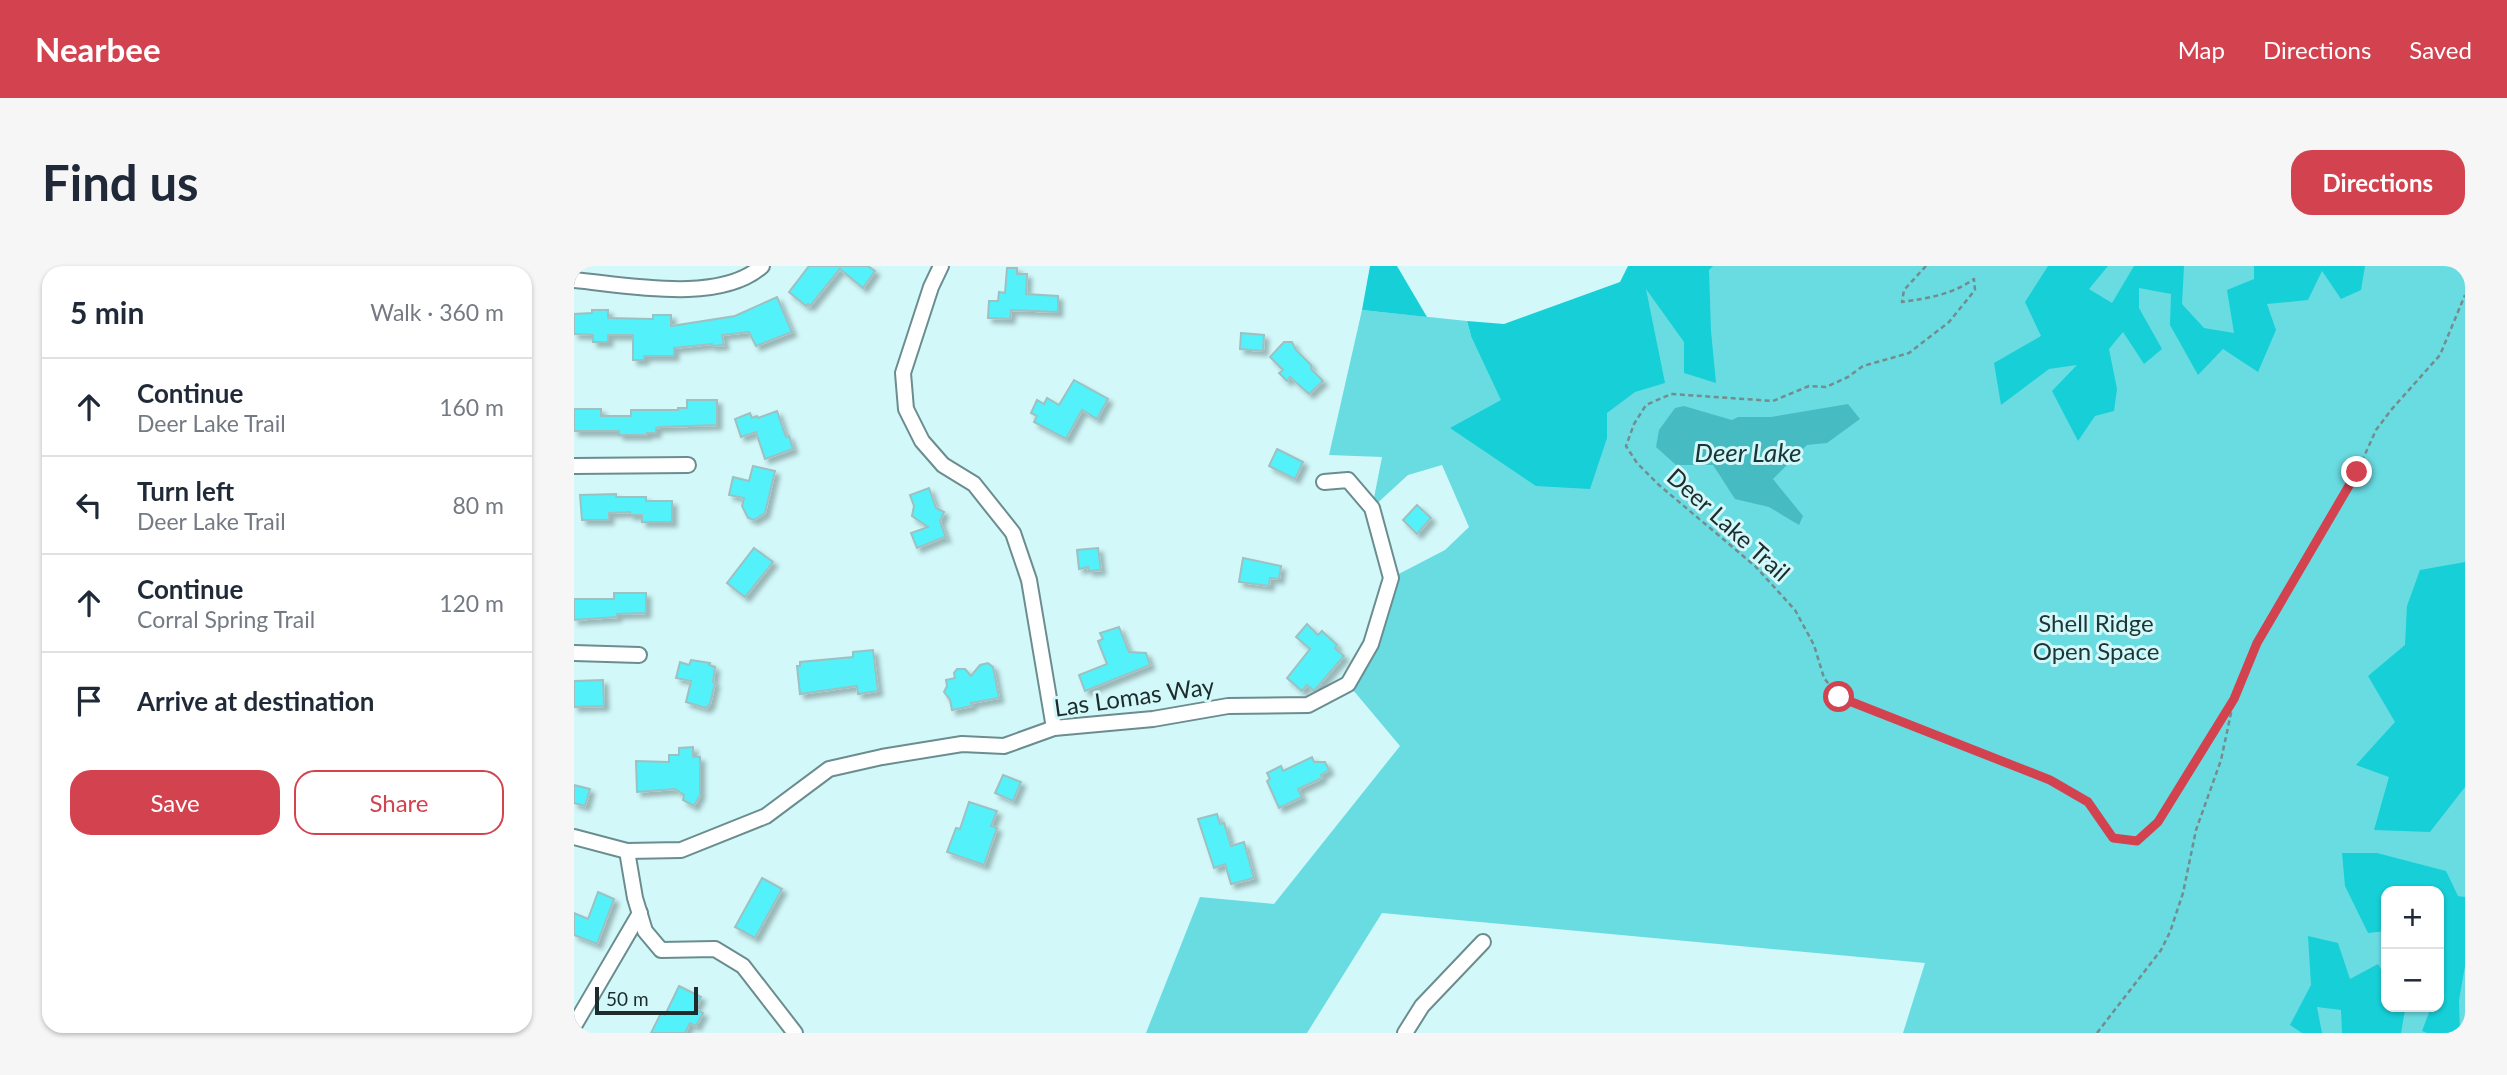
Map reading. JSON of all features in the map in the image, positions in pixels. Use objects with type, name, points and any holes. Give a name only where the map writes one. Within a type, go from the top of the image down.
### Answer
[{"type":"street","points":[[574,280],[690,290],[731,284],[762,266]]},
{"type":"street","points":[[942,266],[931,287],[903,373],[906,409],[922,441],[943,466],[974,484],[1013,533],[1029,580],[1054,729]]},
{"type":"street","points":[[574,466],[688,465]]},
{"type":"street","name":"Las Lomas Way","points":[[574,837],[627,851],[681,849],[766,816],[829,769],[962,744],[1004,746],[1054,729],[1153,719],[1228,706],[1308,705],[1349,684],[1371,644],[1391,578],[1372,508],[1349,480],[1324,482]]},
{"type":"street","points":[[574,653],[639,655]]},
{"type":"street","points":[[627,851],[635,898],[645,931],[661,950],[715,949],[743,966],[795,1033]]},
{"type":"street","points":[[574,1026],[640,913]]},
{"type":"street","points":[[1405,1033],[1422,1006],[1483,942]]},
{"type":"path","name":"Deer Lake Trail","points":[[1926,266],[1904,290],[1902,302],[1939,297],[1959,290],[1974,279],[1975,290],[1949,322],[1909,354],[1863,366],[1848,377],[1826,387],[1809,386],[1773,401],[1671,394],[1646,405],[1634,424],[1626,446],[1637,463],[1703,524],[1755,566],[1795,610],[1814,645],[1824,678],[1839,697],[2050,780],[2088,802],[2113,838],[2137,841],[2158,822],[2234,699]]},
{"type":"path","points":[[2097,1033],[2161,950],[2170,932],[2183,893],[2196,830],[2221,760],[2234,699],[2257,643],[2357,472],[2376,430],[2440,355],[2465,295]]},
{"type":"green space","name":"Shell Ridge Open Space","points":[[1652,266],[2465,266],[2465,1033],[1903,1033],[1925,963],[1382,913],[1307,1033],[1146,1033],[1200,897],[1274,904],[1400,746],[1348,684],[1391,578],[1445,550],[1469,527],[1442,465],[1408,475],[1372,508],[1382,457],[1329,455],[1362,310],[1467,321],[1471,336],[1574,366]]},
{"type":"shaded area","points":[[1370,266],[1397,266],[1427,317],[1362,310]]},
{"type":"shaded area","points":[[1628,266],[1713,266],[1709,270],[1716,383],[1684,373],[1684,342],[1646,289],[1665,383],[1635,392],[1607,413],[1607,438],[1590,489],[1536,486],[1450,428],[1501,400],[1471,336],[1467,321],[1504,324],[1620,282]]},
{"type":"shaded area","points":[[2048,266],[2108,266],[2089,289],[2112,303],[2134,266],[2184,266],[2182,304],[2204,328],[2234,333],[2227,290],[2254,279],[2254,266],[2365,266],[2361,290],[2341,299],[2322,271],[2308,300],[2267,304],[2276,330],[2258,372],[2223,349],[2198,375],[2170,325],[2171,294],[2139,288],[2139,308],[2162,349],[2144,364],[2123,332],[2109,349],[2117,389],[2114,411],[2095,416],[2078,441],[2052,391],[2077,365],[2049,369],[2001,405],[1994,363],[2041,336],[2025,302]]},
{"type":"shaded area","points":[[2465,562],[2465,787],[2430,832],[2374,830],[2389,777],[2356,765],[2395,722],[2368,676],[2405,645],[2407,606],[2420,570]]},
{"type":"shaded area","points":[[2342,853],[2377,853],[2446,871],[2458,896],[2465,897],[2465,966],[2459,1000],[2460,1033],[2422,1031],[2429,1012],[2444,1012],[2444,886],[2381,886],[2381,932],[2368,933],[2345,886]]},
{"type":"shaded area","points":[[2308,936],[2338,943],[2350,979],[2378,964],[2381,969],[2381,1012],[2405,1012],[2401,1033],[2342,1033],[2341,1010],[2317,1007],[2322,1033],[2302,1033],[2290,1025],[2311,985]]},
{"type":"water","name":"Deer Lake","points":[[1848,404],[1860,419],[1827,443],[1807,445],[1773,479],[1803,516],[1799,525],[1769,507],[1735,499],[1713,465],[1676,465],[1656,447],[1659,430],[1675,408],[1684,406],[1732,420],[1738,417],[1771,417]]},
{"type":"building","points":[[809,266],[868,266],[875,271],[863,288],[840,269],[810,306],[806,306],[789,292]]},
{"type":"building","points":[[1007,268],[1017,268],[1017,274],[1027,274],[1026,294],[1058,296],[1058,312],[1011,310],[1010,319],[988,318],[989,301],[998,301],[999,292],[1005,293]]},
{"type":"building","points":[[777,297],[792,332],[756,346],[749,332],[722,335],[724,345],[674,348],[674,356],[644,356],[644,360],[633,360],[633,335],[608,335],[608,342],[593,342],[593,335],[574,334],[574,314],[592,313],[592,310],[608,310],[608,318],[653,319],[653,315],[671,315],[671,326],[735,316]]},
{"type":"building","points":[[1241,333],[1264,335],[1263,351],[1240,349]]},
{"type":"building","points":[[1284,342],[1292,342],[1323,381],[1309,394],[1290,377],[1287,381],[1279,373],[1283,370],[1270,357]]},
{"type":"building","points":[[1074,380],[1108,399],[1097,419],[1082,410],[1066,439],[1034,422],[1037,416],[1031,413],[1037,400],[1044,404],[1047,398],[1059,405]]},
{"type":"building","points":[[687,400],[717,400],[717,425],[660,427],[656,428],[656,433],[647,435],[619,435],[619,431],[574,431],[574,409],[601,409],[601,416],[631,416],[631,410],[687,408]]},
{"type":"building","points":[[777,411],[793,449],[765,459],[756,432],[741,437],[735,419],[750,413],[752,418],[758,418]]},
{"type":"building","points":[[1277,449],[1303,462],[1295,479],[1269,466]]},
{"type":"building","points":[[753,466],[775,471],[765,513],[754,520],[748,518],[742,506],[744,498],[729,495],[733,477],[749,481]]},
{"type":"building","points":[[929,488],[936,508],[944,512],[940,521],[946,538],[917,548],[911,533],[928,527],[912,516],[914,506],[910,495]]},
{"type":"building","points":[[616,494],[616,497],[646,497],[646,501],[672,501],[672,522],[642,522],[642,515],[630,515],[630,512],[609,513],[609,520],[582,520],[580,495]]},
{"type":"building","points":[[1417,505],[1431,518],[1417,534],[1403,520]]},
{"type":"building","points":[[754,548],[773,562],[745,597],[727,583]]},
{"type":"building","points":[[1098,548],[1101,570],[1089,571],[1088,567],[1079,569],[1077,550]]},
{"type":"building","points":[[1243,558],[1281,566],[1279,579],[1270,578],[1269,586],[1239,582]]},
{"type":"building","points":[[614,593],[646,593],[646,613],[574,620],[574,599],[614,599]]},
{"type":"building","points":[[1307,624],[1318,635],[1322,631],[1344,656],[1314,691],[1307,685],[1302,691],[1287,678],[1310,649],[1296,637]]},
{"type":"building","points":[[1119,627],[1129,652],[1146,653],[1150,665],[1085,691],[1079,675],[1107,664],[1098,641],[1103,639],[1100,633]]},
{"type":"building","points":[[873,650],[878,691],[858,694],[857,686],[800,694],[797,666],[800,666],[800,662],[853,657],[853,652]]},
{"type":"building","points":[[691,660],[710,663],[709,665],[715,667],[715,683],[710,704],[706,708],[686,702],[691,681],[676,678],[680,662],[689,665]]},
{"type":"building","points":[[988,663],[993,667],[999,698],[952,710],[950,700],[944,692],[946,680],[955,678],[957,669],[965,669],[971,676],[980,665]]},
{"type":"building","points":[[603,680],[604,706],[574,707],[574,681]]},
{"type":"building","points":[[693,747],[693,757],[700,757],[700,795],[694,806],[683,800],[684,795],[675,789],[637,792],[636,761],[669,762],[669,755],[679,755],[679,748]]},
{"type":"building","points":[[1312,757],[1314,762],[1325,762],[1329,770],[1321,775],[1322,778],[1298,789],[1302,797],[1279,808],[1267,781],[1270,779],[1267,773],[1281,766],[1283,771]]},
{"type":"building","points":[[1003,775],[1021,782],[1013,801],[995,793]]},
{"type":"building","points":[[574,785],[590,789],[585,806],[574,803]]},
{"type":"building","points":[[969,802],[997,811],[991,826],[997,828],[984,865],[947,852],[956,828],[960,829]]},
{"type":"building","points":[[1217,814],[1220,824],[1224,823],[1231,846],[1244,842],[1254,878],[1231,884],[1225,864],[1214,868],[1198,819]]},
{"type":"building","points":[[762,878],[782,889],[755,938],[735,927]]},
{"type":"building","points":[[598,892],[614,899],[597,944],[574,935],[574,913],[588,919]]},
{"type":"building","points":[[679,986],[701,997],[695,1009],[703,1013],[696,1026],[690,1023],[685,1033],[651,1033],[661,1013],[665,1015]]},
{"type":"route","points":[[1839,697],[2050,780],[2088,802],[2113,838],[2137,841],[2158,822],[2234,699],[2257,643],[2357,472]]}]
